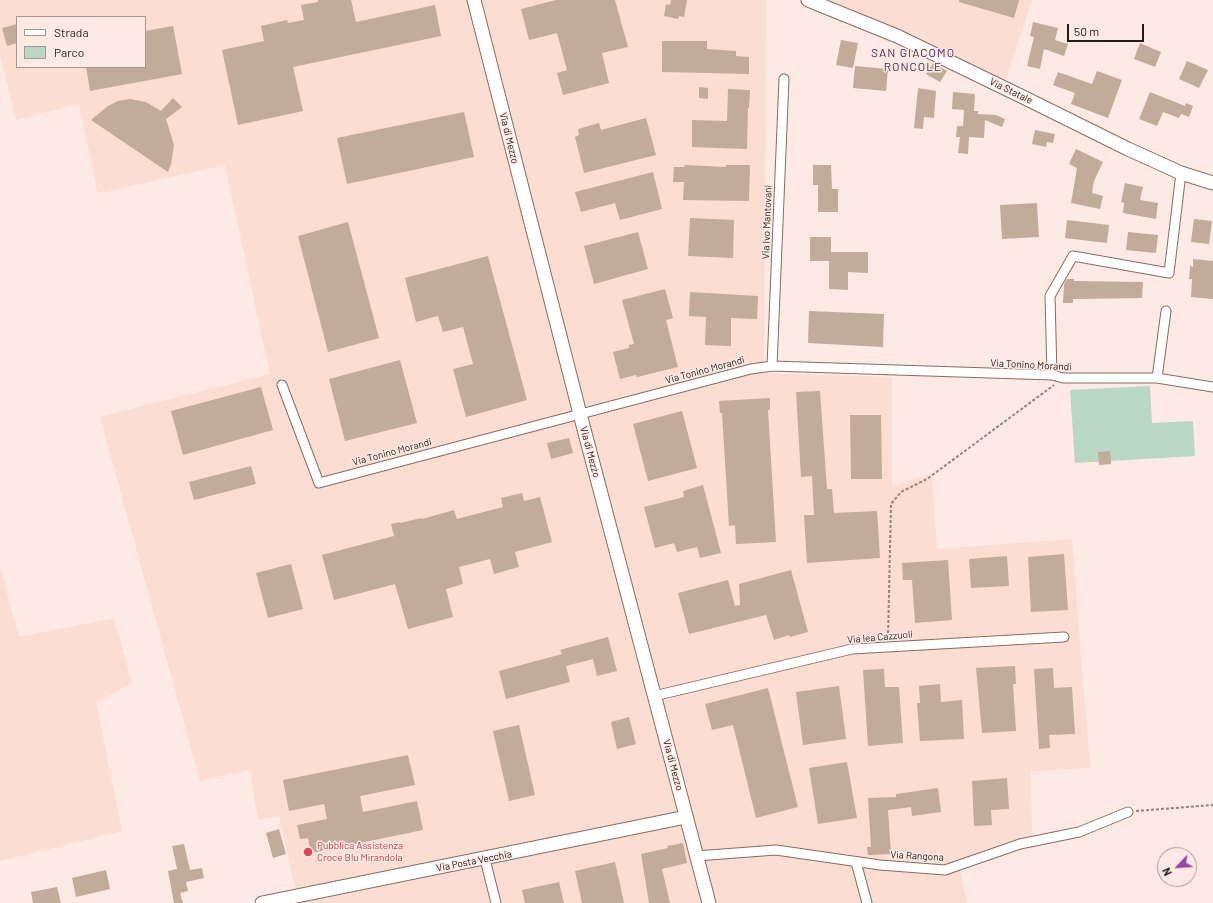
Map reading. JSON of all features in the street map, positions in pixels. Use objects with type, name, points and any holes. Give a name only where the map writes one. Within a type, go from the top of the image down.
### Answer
[{"type":"street","name":"Via di Mezzo","points":[[474,0],[580,414],[709,903]]},
{"type":"street","name":"Via Statale","points":[[808,0],[897,36],[1128,149],[1181,173],[1213,183]]},
{"type":"street","name":"Via Ivo Mantovani","points":[[772,366],[784,79]]},
{"type":"street","points":[[1052,376],[1050,296],[1073,256],[1169,273],[1181,173]]},
{"type":"street","points":[[1157,378],[1166,311]]},
{"type":"street","name":"Via Tonino Morandi","points":[[282,384],[319,483],[751,369],[772,366],[1052,376],[1063,378],[1157,378],[1213,387]]},
{"type":"street","name":"Via lea Cazzuoli","points":[[654,696],[852,649],[1064,637]]},
{"type":"street","name":"Via Rangona","points":[[696,856],[776,850],[880,865],[945,870],[1020,844],[1079,832],[1128,812]]},
{"type":"street","name":"Via Posta Vecchia","points":[[262,903],[485,859],[686,817]]},
{"type":"street","points":[[485,859],[496,903]]},
{"type":"street","points":[[856,862],[867,903]]},
{"type":"path","points":[[888,647],[890,504],[901,492],[927,479],[1063,378]]},
{"type":"path","points":[[1128,812],[1213,805]]},
{"type":"shaded area","points":[[0,0],[766,0],[764,373],[892,377],[892,486],[932,474],[937,549],[1072,539],[1090,768],[1031,771],[1032,846],[959,866],[967,903],[280,903],[298,899],[279,816],[258,820],[250,770],[200,781],[100,417],[270,374],[225,165],[98,193],[79,104],[16,120],[0,53]]},
{"type":"shaded area","points":[[807,0],[1032,0],[1004,86]]},
{"type":"shaded area","points":[[0,568],[19,637],[114,618],[132,683],[96,702],[122,831],[0,861]]},
{"type":"green space","points":[[1150,386],[1152,423],[1193,421],[1195,456],[1075,463],[1070,390]]},
{"type":"building","points":[[318,0],[351,0],[356,22],[435,5],[441,36],[293,67],[303,111],[238,125],[222,50],[264,41],[261,26],[287,20],[288,23],[304,20],[301,5],[318,2]]},
{"type":"building","points":[[556,0],[615,0],[628,47],[602,53],[609,83],[563,95],[557,73],[567,70],[557,33],[529,40],[521,9]]},
{"type":"building","points":[[671,0],[687,0],[684,17],[679,16],[678,19],[664,16],[666,4],[670,5]]},
{"type":"building","points":[[959,0],[1019,0],[1014,18],[959,2]]},
{"type":"building","points":[[1033,22],[1058,28],[1055,40],[1068,44],[1064,56],[1044,49],[1040,69],[1027,66],[1034,37],[1030,36]]},
{"type":"building","points":[[16,24],[16,43],[7,46],[2,28]]},
{"type":"building","points":[[173,26],[182,74],[90,91],[86,68],[146,68],[146,31]]},
{"type":"building","points":[[841,40],[858,43],[853,68],[836,65]]},
{"type":"building","points":[[662,41],[707,41],[707,49],[736,51],[736,56],[749,57],[749,74],[662,72]]},
{"type":"building","points":[[1140,43],[1161,52],[1155,67],[1134,59]]},
{"type":"building","points":[[1187,61],[1208,70],[1199,88],[1179,79]]},
{"type":"building","points":[[933,63],[947,71],[940,82],[926,74]]},
{"type":"building","points":[[855,66],[888,69],[886,91],[853,88]]},
{"type":"building","points":[[1097,71],[1122,80],[1108,118],[1071,104],[1075,93],[1053,85],[1058,72],[1092,84]]},
{"type":"building","points":[[699,87],[708,88],[708,99],[699,98]]},
{"type":"building","points":[[918,88],[936,91],[934,118],[924,117],[923,129],[914,128]]},
{"type":"building","points":[[728,89],[750,90],[747,149],[692,147],[692,120],[727,121]]},
{"type":"building","points":[[953,92],[975,94],[974,111],[978,111],[978,114],[996,115],[1005,119],[1002,127],[985,120],[984,138],[969,137],[968,154],[958,153],[960,137],[956,137],[957,126],[963,126],[964,110],[952,109]]},
{"type":"building","points":[[1150,92],[1185,106],[1186,103],[1193,106],[1189,117],[1181,114],[1179,118],[1163,112],[1157,126],[1139,119]]},
{"type":"building","points":[[173,98],[182,107],[166,119],[174,145],[168,172],[91,120],[108,106],[118,101],[130,99],[146,102],[161,111]]},
{"type":"building","points":[[464,112],[474,157],[347,184],[337,138]]},
{"type":"building","points":[[646,118],[656,155],[584,173],[575,137],[579,135],[578,129],[599,123],[601,130]]},
{"type":"building","points":[[1035,130],[1055,134],[1053,143],[1047,142],[1046,147],[1032,144]]},
{"type":"building","points":[[1076,149],[1103,162],[1094,181],[1092,193],[1103,196],[1100,209],[1071,203],[1077,168],[1069,164]]},
{"type":"building","points":[[684,165],[726,167],[726,165],[750,165],[749,201],[683,200],[684,182],[673,182],[674,167],[685,167]]},
{"type":"building","points":[[813,165],[831,165],[832,189],[838,189],[838,212],[818,212],[818,185],[813,185]]},
{"type":"building","points":[[653,172],[662,209],[620,220],[615,203],[581,212],[575,192]]},
{"type":"building","points":[[1125,183],[1143,187],[1140,200],[1158,203],[1156,219],[1123,213],[1124,203],[1121,202]]},
{"type":"building","points":[[1037,203],[1039,237],[1002,239],[1000,205]]},
{"type":"building","points":[[690,218],[734,220],[733,258],[688,256]]},
{"type":"building","points":[[1194,219],[1212,221],[1209,244],[1191,242]]},
{"type":"building","points":[[1067,220],[1109,225],[1107,243],[1065,238]]},
{"type":"building","points":[[348,222],[379,338],[328,352],[298,236]]},
{"type":"building","points":[[638,232],[648,269],[594,284],[584,246]]},
{"type":"building","points":[[1128,232],[1158,235],[1156,253],[1126,250]]},
{"type":"building","points":[[810,237],[831,237],[831,252],[868,252],[868,273],[848,272],[848,290],[829,289],[829,261],[810,261]]},
{"type":"building","points":[[488,256],[527,400],[466,417],[453,369],[473,364],[463,327],[443,332],[438,316],[416,322],[405,278]]},
{"type":"building","points":[[1193,259],[1213,261],[1213,299],[1191,297],[1192,279],[1189,279],[1190,266],[1193,267]]},
{"type":"building","points":[[1067,279],[1074,279],[1074,281],[1143,282],[1142,298],[1073,299],[1073,303],[1063,303],[1064,284]]},
{"type":"building","points":[[665,289],[673,318],[666,320],[678,367],[637,377],[636,375],[620,379],[613,352],[629,348],[629,345],[634,344],[622,300]]},
{"type":"building","points":[[690,292],[758,296],[757,319],[731,318],[731,346],[705,345],[706,317],[689,316]]},
{"type":"building","points":[[809,311],[884,314],[883,347],[808,343]]},
{"type":"building","points":[[400,360],[417,423],[345,441],[329,379]]},
{"type":"building","points":[[261,387],[273,430],[183,455],[171,411]]},
{"type":"building","points":[[820,391],[827,489],[832,489],[834,513],[877,511],[880,558],[807,563],[804,515],[814,515],[812,476],[801,477],[796,392]]},
{"type":"building","points":[[770,398],[770,410],[768,410],[776,542],[736,544],[735,525],[729,526],[722,413],[720,413],[719,401]]},
{"type":"building","points":[[682,411],[697,468],[648,481],[633,424]]},
{"type":"building","points":[[850,415],[881,415],[882,479],[851,479]]},
{"type":"building","points":[[569,438],[573,453],[551,459],[547,443]]},
{"type":"building","points":[[1110,451],[1111,464],[1099,465],[1098,452]]},
{"type":"building","points":[[251,466],[256,484],[194,500],[189,482]]},
{"type":"building","points":[[703,485],[721,553],[700,558],[697,547],[677,552],[674,543],[655,548],[644,507],[684,497],[683,491]]},
{"type":"building","points":[[522,493],[524,501],[540,497],[552,542],[515,552],[519,567],[494,574],[490,559],[459,567],[463,584],[446,589],[453,617],[408,629],[395,584],[334,600],[322,555],[394,536],[391,524],[422,519],[454,510],[457,519],[503,507],[501,498]]},
{"type":"building","points":[[1064,554],[1068,610],[1031,612],[1028,557]]},
{"type":"building","points":[[1007,556],[1009,586],[971,588],[969,559]]},
{"type":"building","points":[[948,560],[952,620],[915,623],[912,580],[903,580],[902,563]]},
{"type":"building","points":[[291,564],[303,609],[268,618],[256,573]]},
{"type":"building","points":[[791,570],[808,632],[790,637],[789,635],[774,640],[766,615],[689,634],[678,593],[728,580],[735,606],[740,605],[739,584]]},
{"type":"building","points":[[608,637],[617,671],[597,676],[593,659],[566,666],[570,682],[506,699],[499,671],[562,654],[560,650]]},
{"type":"building","points":[[1015,666],[1016,684],[1013,684],[1016,731],[982,733],[976,668]]},
{"type":"building","points":[[1053,668],[1054,688],[1072,687],[1075,734],[1049,735],[1050,748],[1039,749],[1034,669]]},
{"type":"building","points":[[884,669],[885,687],[899,687],[903,743],[868,746],[863,670]]},
{"type":"building","points":[[940,684],[941,702],[962,700],[964,739],[920,741],[917,703],[920,703],[919,686]]},
{"type":"building","points":[[839,686],[846,739],[803,745],[796,692]]},
{"type":"building","points":[[768,688],[798,807],[756,818],[733,725],[712,730],[705,704]]},
{"type":"building","points":[[629,717],[636,744],[617,749],[611,722]]},
{"type":"building","points":[[519,725],[535,795],[509,801],[493,731]]},
{"type":"building","points":[[408,755],[415,785],[360,796],[363,812],[417,801],[423,830],[311,853],[308,838],[300,839],[297,825],[327,819],[324,804],[289,811],[283,780]]},
{"type":"building","points":[[847,762],[857,818],[818,824],[809,768]]},
{"type":"building","points":[[1007,778],[1009,809],[991,810],[992,825],[974,826],[972,781]]},
{"type":"building","points":[[938,788],[941,812],[912,816],[911,807],[888,810],[891,854],[868,855],[867,847],[871,847],[868,798],[896,797],[896,794]]},
{"type":"building","points":[[279,829],[286,854],[273,858],[266,833]]},
{"type":"building","points":[[683,843],[687,863],[662,869],[670,903],[649,903],[641,854]]},
{"type":"building","points":[[184,844],[190,870],[202,868],[204,878],[186,882],[188,891],[180,893],[183,903],[174,903],[168,871],[177,869],[172,846]]},
{"type":"building","points":[[615,862],[624,903],[582,903],[575,871]]},
{"type":"building","points":[[106,870],[110,889],[76,897],[72,878]]},
{"type":"building","points":[[559,882],[564,903],[525,903],[522,890]]},
{"type":"building","points":[[57,887],[61,903],[33,903],[31,892]]},
{"type":"place","name":"Pubblica Assistenza Croce Blu Mirandola","points":[[308,852]]},
{"type":"district","name":"SAN GIACOMO RONCOLE","points":[[913,60]]}]
